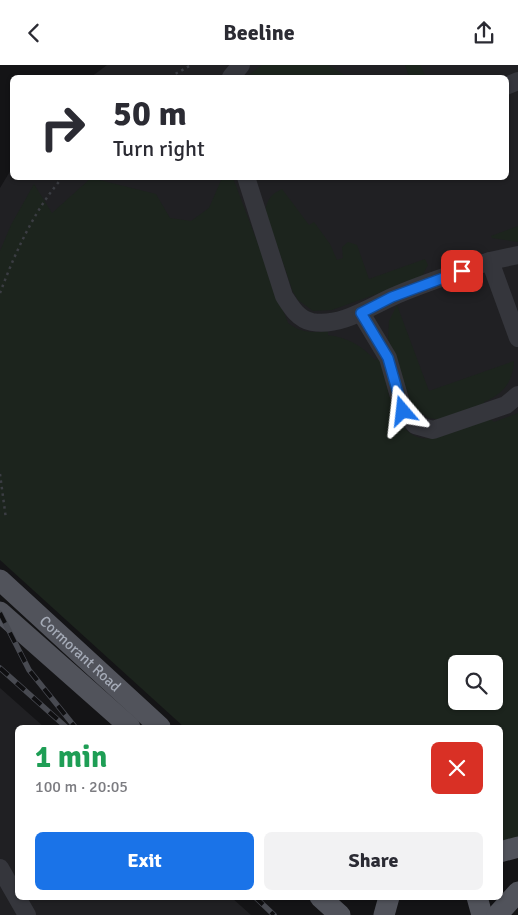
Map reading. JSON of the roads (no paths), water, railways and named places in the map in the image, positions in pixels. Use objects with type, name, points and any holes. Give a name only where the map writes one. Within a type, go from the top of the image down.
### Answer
[{"type":"main road","name":"Cormorant Road","points":[[0,580],[158,725]]},
{"type":"main road","name":"Cormorant Road","points":[[0,612],[128,725]]},
{"type":"main road","points":[[503,851],[518,847]]},
{"type":"main road","points":[[497,915],[518,892]]},
{"type":"main road","points":[[323,900],[340,915]]},
{"type":"main road","points":[[384,915],[387,900]]},
{"type":"main road","points":[[478,900],[482,915]]},
{"type":"lane","points":[[233,75],[241,65]]},
{"type":"lane","points":[[247,180],[284,296],[295,313],[311,322],[330,321],[361,313],[392,297],[490,261],[518,255]]},
{"type":"lane","points":[[490,261],[518,338]]},
{"type":"lane","points":[[361,313],[388,358],[403,411],[415,425],[433,430],[506,405],[518,395]]},
{"type":"lane","points":[[0,868],[15,895]]},
{"type":"lane","points":[[18,900],[26,915]]},
{"type":"railway","points":[[0,613],[29,670],[73,725]]},
{"type":"railway","points":[[0,668],[64,725]]},
{"type":"railway","points":[[258,900],[274,915]]}]
